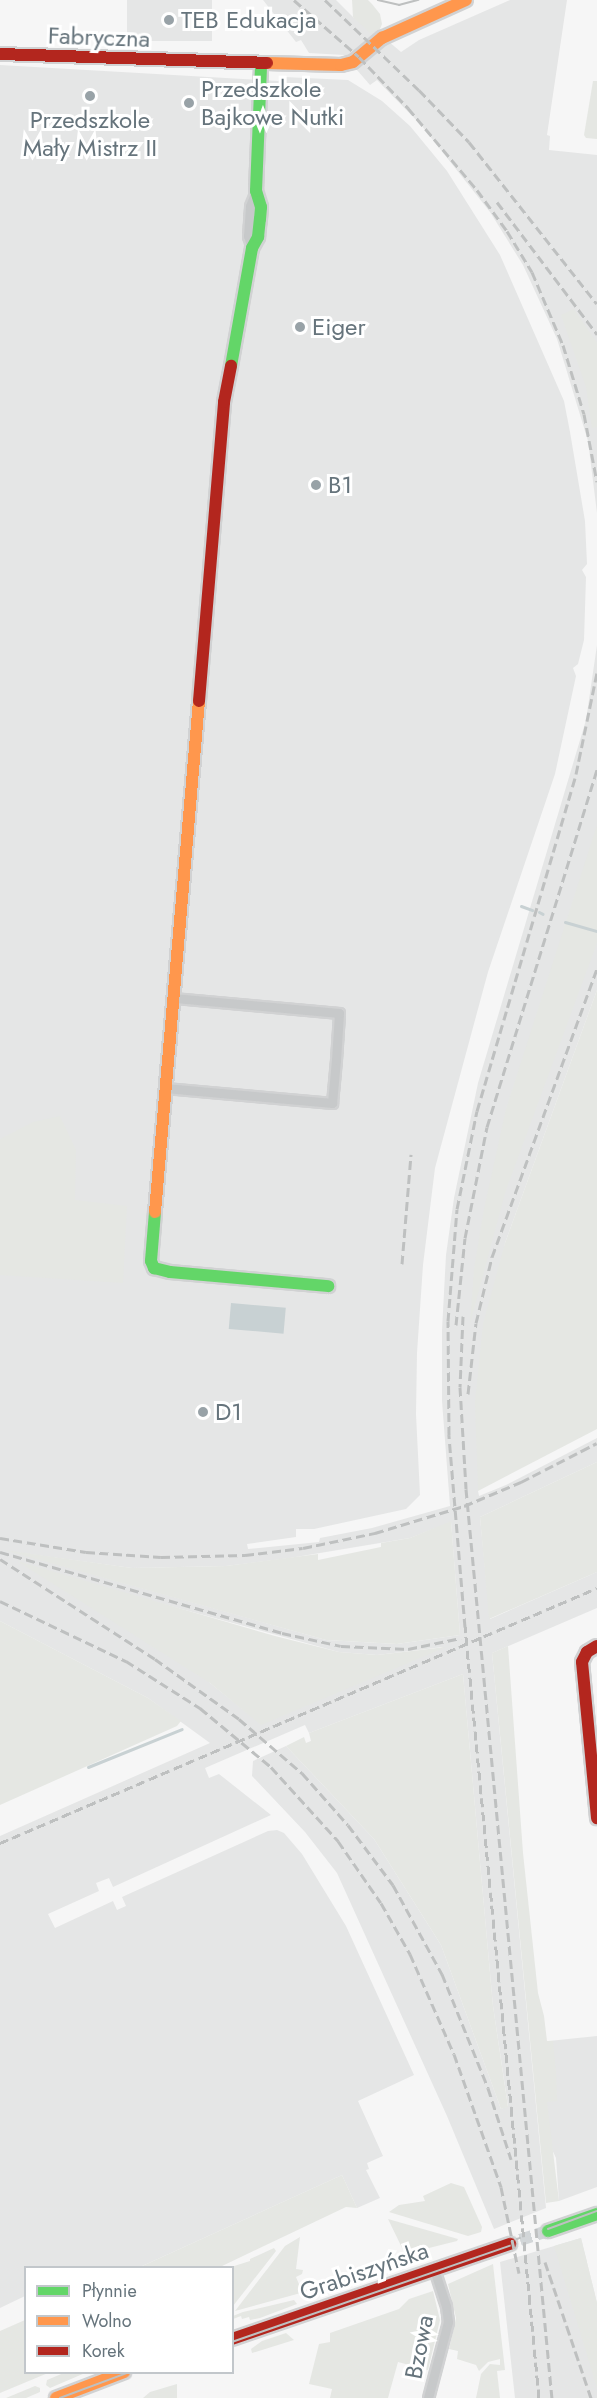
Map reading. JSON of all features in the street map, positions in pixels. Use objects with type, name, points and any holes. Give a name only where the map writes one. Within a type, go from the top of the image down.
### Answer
[{"type":"street","name":"Fabryczna","points":[[0,54],[261,64],[348,64],[382,38],[466,0]]},
{"type":"street","points":[[261,64],[256,191],[260,213],[258,237],[252,248],[224,402],[151,1252],[154,1268],[170,1272],[328,1286]]},
{"type":"street","points":[[165,1088],[332,1103],[336,1060],[339,1013],[173,998]]},
{"type":"street","points":[[597,1646],[587,1652],[582,1662],[597,1818]]},
{"type":"street","points":[[548,2231],[597,2214]]},
{"type":"street","name":"Grabiszyńska","points":[[234,2338],[516,2242]]},
{"type":"street","name":"Bzowa","points":[[428,2398],[448,2322],[446,2306],[434,2269]]},
{"type":"street","points":[[56,2398],[121,2374]]},
{"type":"shaded area","name":"TEB Edukacja","points":[[127,0],[212,0],[212,41],[127,41]]},
{"type":"shaded area","points":[[263,0],[336,0],[353,17],[375,30],[401,52],[419,40],[510,0],[567,0],[547,135],[550,136],[549,150],[597,155],[597,513],[588,441],[557,339],[523,265],[490,212],[421,125],[377,80],[370,85],[344,55],[309,53],[301,40],[296,42]]},
{"type":"shaded area","points":[[352,0],[368,0],[372,4],[380,14],[382,24],[380,29],[371,34],[353,17]]},
{"type":"shaded area","points":[[0,65],[278,81],[284,77],[348,80],[382,101],[410,126],[447,171],[500,255],[564,401],[585,521],[587,564],[582,570],[586,577],[584,640],[578,664],[573,668],[576,676],[555,774],[488,972],[435,1168],[423,1265],[417,1353],[416,1414],[420,1495],[406,1509],[314,1529],[296,1529],[296,1537],[247,1544],[248,1549],[319,1542],[320,1538],[372,1528],[450,1506],[442,1401],[442,1330],[446,1255],[454,1198],[478,1083],[586,720],[597,645],[597,990],[505,1243],[478,1491],[479,1496],[506,1485],[597,1438],[597,1462],[480,1517],[490,1619],[597,1572],[597,1608],[492,1653],[546,2208],[494,2229],[447,2116],[337,1873],[305,1832],[252,1776],[253,1761],[286,1746],[374,1839],[441,1945],[501,2109],[508,2106],[493,2006],[463,1674],[309,1733],[305,1725],[205,1768],[209,1778],[219,1774],[271,1815],[113,1887],[109,1878],[96,1883],[99,1891],[48,1914],[55,1928],[113,1901],[117,1910],[126,1906],[122,1897],[268,1831],[277,1830],[284,1833],[302,1854],[346,1926],[414,2075],[358,2101],[383,2156],[367,2163],[369,2169],[366,2170],[380,2198],[357,2208],[342,2175],[142,2266],[24,2266],[24,2296],[0,2308],[0,1836],[210,1743],[148,1698],[0,1621]],"holes":[[[451,1522],[460,1635],[397,1644],[326,1640],[14,1552],[132,1568],[226,1566],[410,1538]],[[152,1601],[339,1652],[377,1655],[443,1647],[261,1724],[210,1683]]]},
{"type":"shaded area","points":[[593,81],[597,81],[597,139],[586,138],[584,135]]},
{"type":"shaded area","points":[[574,309],[597,343],[597,427],[592,428],[586,387],[561,315]]},
{"type":"shaded area","points":[[597,825],[597,943],[505,1193],[470,1324],[474,1269],[484,1209],[506,1109]]},
{"type":"shaded area","points":[[597,990],[597,1429],[478,1491],[475,1402],[483,1324],[505,1243]]},
{"type":"shaded area","points":[[60,1116],[76,1150],[75,1200],[127,1206],[123,1283],[0,1275],[0,1139],[33,1122]]},
{"type":"shaded area","points":[[231,1303],[286,1308],[284,1334],[229,1329]]},
{"type":"shaded area","points":[[597,1462],[597,1572],[489,1619],[480,1517]]},
{"type":"shaded area","points":[[451,1521],[460,1635],[397,1644],[326,1640],[4,1550],[132,1568],[226,1566],[318,1554],[318,1560],[381,1547],[381,1543],[410,1538]]},
{"type":"shaded area","points":[[17,1561],[275,1636],[339,1652],[377,1655],[446,1647],[261,1725],[210,1683]]},
{"type":"shaded area","points":[[0,1621],[148,1698],[181,1721],[177,1726],[0,1805]]},
{"type":"shaded area","points":[[508,1646],[523,1853],[538,1993],[547,2041],[553,2041],[556,2072],[557,2101],[547,2102],[559,2201],[546,2203],[492,1653]]},
{"type":"shaded area","points":[[463,1674],[493,2006],[508,2107],[501,2109],[441,1945],[374,1839],[286,1746],[304,1737],[306,1743],[311,1741],[309,1733]]},
{"type":"shaded area","points":[[597,2036],[597,2187],[559,2201],[556,2158],[549,2143],[539,2042]]},
{"type":"shaded area","points":[[342,2175],[357,2208],[346,2207],[222,2266],[142,2266]]},
{"type":"shaded area","points":[[451,2183],[464,2187],[482,2227],[481,2232],[468,2236],[389,2212],[399,2205],[425,2201],[423,2196]]},
{"type":"shaded area","points":[[388,2219],[458,2239],[405,2254]]},
{"type":"shaded area","points":[[300,2237],[296,2269],[303,2270],[302,2274],[296,2277],[301,2289],[306,2287],[308,2291],[235,2311],[285,2246]]},
{"type":"shaded area","points":[[581,2238],[597,2303],[597,2398],[515,2398],[500,2262]]},
{"type":"shaded area","points":[[581,2238],[597,2303],[597,2388],[554,2246]]},
{"type":"shaded area","points":[[274,2248],[276,2251],[234,2305],[234,2266],[250,2261]]},
{"type":"shaded area","points":[[493,2264],[505,2370],[497,2371],[500,2398],[476,2398],[481,2374],[490,2364],[500,2365],[500,2359],[488,2362],[479,2371],[476,2365],[457,2359],[458,2351],[449,2349],[456,2318],[448,2284]]},
{"type":"shaded area","points":[[379,2271],[376,2276],[322,2294],[323,2291]]},
{"type":"shaded area","points":[[433,2291],[440,2320],[428,2370],[398,2362],[388,2398],[330,2398],[332,2389],[309,2384],[319,2344],[330,2342],[330,2333],[399,2309],[409,2299]]},
{"type":"shaded area","points":[[294,2300],[297,2304],[260,2318],[250,2320],[249,2317],[242,2319],[241,2316],[234,2319],[234,2316]]},
{"type":"shaded area","points":[[24,2320],[24,2374],[46,2374],[0,2393],[0,2331]]},
{"type":"shaded area","points":[[286,2333],[294,2340],[252,2353],[251,2349],[262,2341]]},
{"type":"shaded area","points":[[61,2374],[83,2374],[50,2388],[46,2385],[47,2380]]},
{"type":"shaded area","points":[[177,2384],[177,2398],[143,2398],[150,2392]]},
{"type":"shaded area","points":[[35,2386],[40,2388],[40,2392],[26,2398],[6,2398]]},
{"type":"waterway","points":[[521,906],[532,910]]},
{"type":"waterway","points":[[539,912],[543,914]]},
{"type":"waterway","points":[[565,922],[597,931]]},
{"type":"waterway","points":[[88,1767],[182,1729]]},
{"type":"tunnel","points":[[520,2240],[548,2231]]},
{"type":"tram line","points":[[378,0],[399,5],[418,0]]},
{"type":"tram line","points":[[548,2229],[597,2211]]},
{"type":"tram line","points":[[234,2341],[510,2246]]},
{"type":"tram line","points":[[60,2398],[125,2374]]},
{"type":"railway","points":[[294,0],[359,57],[408,108],[477,190],[507,231],[532,272],[563,345],[584,414],[597,482]]},
{"type":"railway","points":[[325,0],[419,90],[469,142],[597,304]]},
{"type":"railway","points":[[497,202],[597,334]]},
{"type":"railway","points":[[539,2398],[465,1627],[449,1435],[448,1321],[457,1209],[477,1111],[576,774],[597,673]]},
{"type":"railway","points":[[456,1325],[465,1238],[487,1127],[597,769]]},
{"type":"railway","points":[[468,1394],[476,1323],[492,1257],[597,968]]},
{"type":"railway","points":[[402,1264],[411,1154]]},
{"type":"railway","points":[[463,1316],[460,1387],[466,1489],[552,2398]]},
{"type":"railway","points":[[0,1538],[86,1552],[161,1557],[245,1555],[303,1548],[375,1533],[464,1506],[521,1482],[597,1443]]},
{"type":"railway","points":[[0,1552],[282,1633],[341,1646],[408,1649],[461,1638]]},
{"type":"railway","points":[[0,1559],[155,1659],[239,1719],[302,1773],[348,1825],[393,1885],[442,1974],[488,2088],[511,2159]]},
{"type":"railway","points":[[0,1843],[597,1588]]},
{"type":"railway","points":[[0,1601],[126,1661],[200,1708],[271,1767],[338,1841],[381,1903],[410,1954],[454,2054],[501,2187],[519,2273]]},
{"type":"railway","points":[[545,2262],[591,2398]]},
{"type":"traffic: fast","points":[[231,366],[252,248],[258,237],[260,219],[261,207],[256,191],[261,64]]},
{"type":"traffic: fast","points":[[155,1212],[151,1261],[154,1268],[170,1272],[328,1286]]},
{"type":"traffic: fast","points":[[548,2231],[597,2214]]},
{"type":"traffic: slow","points":[[267,63],[341,65],[353,62],[382,38],[466,0]]},
{"type":"traffic: slow","points":[[155,1212],[199,701]]},
{"type":"traffic: slow","points":[[56,2398],[119,2374]]},
{"type":"traffic: jam","points":[[0,54],[267,63]]},
{"type":"traffic: jam","points":[[199,701],[224,402],[231,366]]},
{"type":"traffic: jam","points":[[597,1646],[587,1652],[582,1662],[597,1818]]},
{"type":"traffic: jam","points":[[234,2338],[510,2244]]},
{"type":"place","name":"TEB Edukacja","points":[[169,20]]},
{"type":"place","name":"Przedszkole Mały Mistrz II","points":[[90,96]]},
{"type":"place","name":"Przedszkole Bajkowe Nutki","points":[[189,103]]},
{"type":"place","name":"Eiger","points":[[300,327]]},
{"type":"place","name":"B1","points":[[316,485]]},
{"type":"place","name":"D1","points":[[203,1412]]}]
